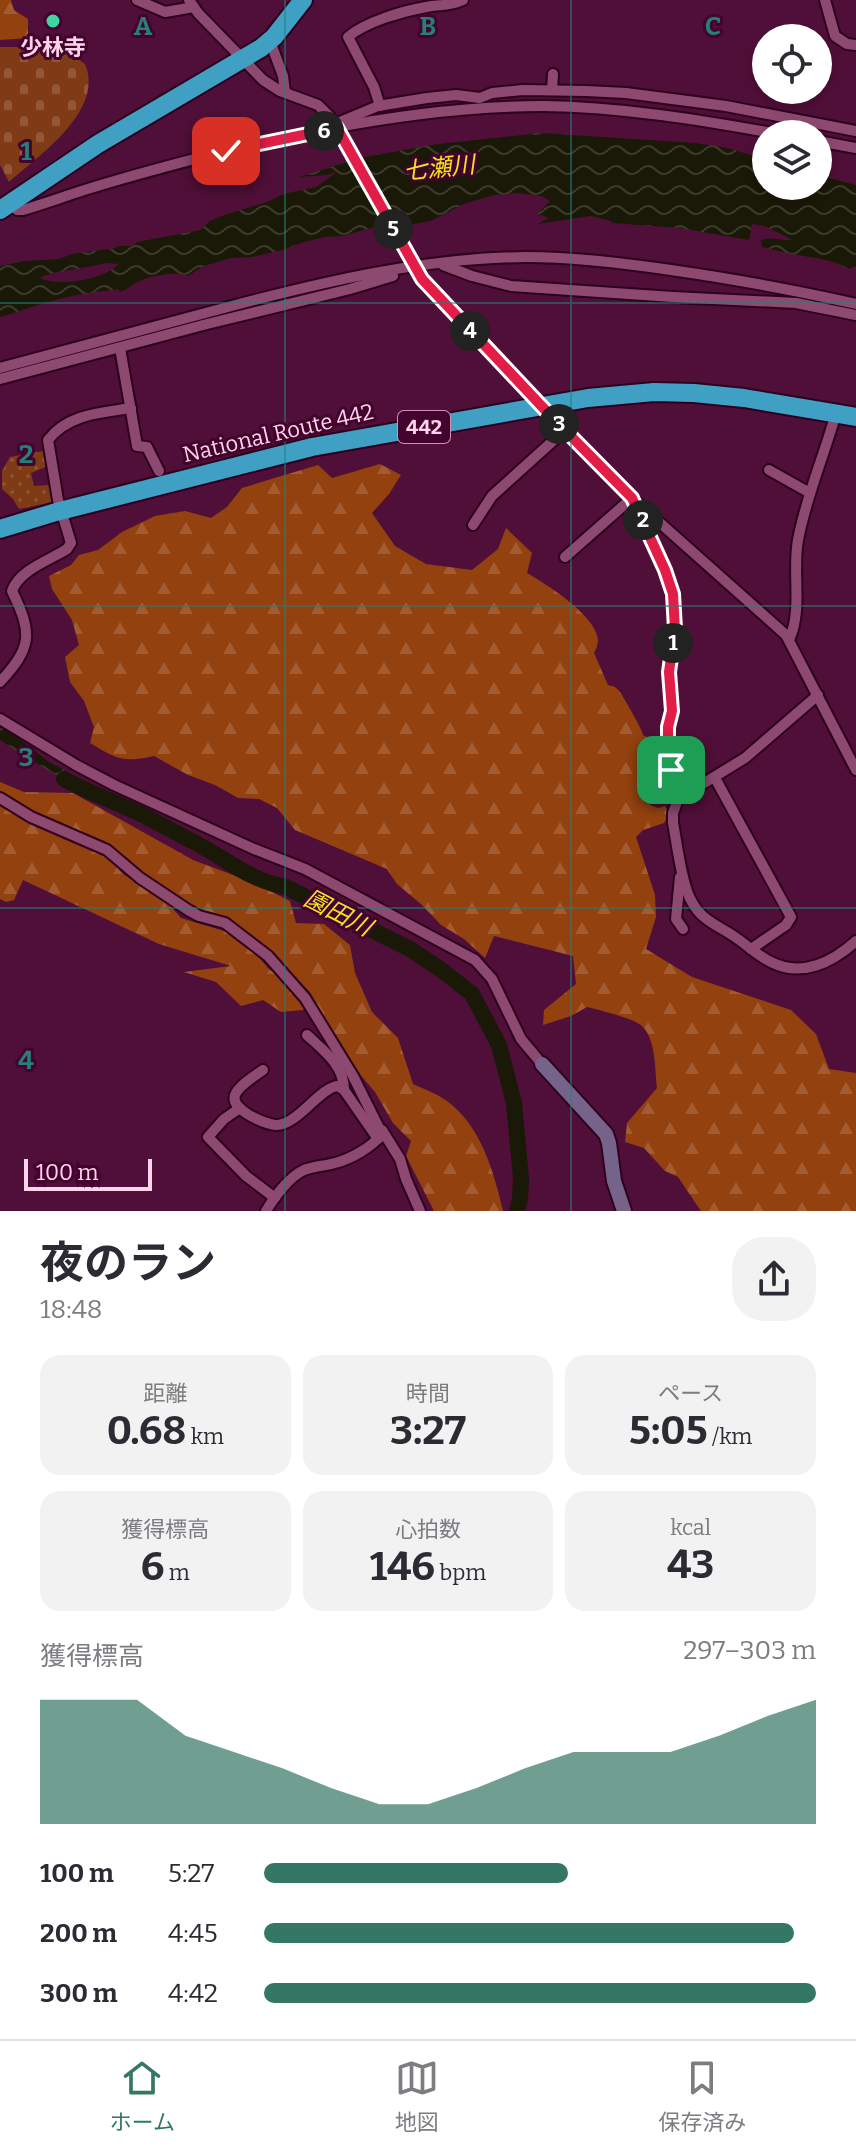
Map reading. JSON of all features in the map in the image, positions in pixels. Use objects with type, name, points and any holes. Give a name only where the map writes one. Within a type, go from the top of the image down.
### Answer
[{"type":"highway","points":[[5,206],[98,144],[270,41],[303,0]]},
{"type":"highway","name":"National Route 442","points":[[0,529],[312,447],[602,396],[673,392],[735,397],[856,417]]},
{"type":"street","points":[[137,0],[168,12],[191,4],[263,80],[318,105],[327,113],[428,287],[632,498],[789,640],[856,770]]},
{"type":"street","points":[[380,106],[374,87],[348,37],[357,30],[393,16],[425,7],[449,6],[463,0]]},
{"type":"street","points":[[825,0],[835,36],[847,44],[856,45]]},
{"type":"street","points":[[270,41],[283,76],[285,92]]},
{"type":"street","points":[[552,90],[553,74]]},
{"type":"street","points":[[337,128],[380,106],[450,96],[472,98],[495,92],[552,90],[626,93],[712,104],[856,131]]},
{"type":"street","points":[[5,206],[23,210],[102,184],[262,142],[381,120],[447,112],[556,107],[644,113],[752,130]]},
{"type":"street","points":[[832,144],[856,148]]},
{"type":"street","points":[[0,368],[286,291],[411,262],[523,257],[603,261],[708,275],[856,304]]},
{"type":"street","points":[[0,379],[350,289],[391,277],[411,262]]},
{"type":"street","points":[[440,263],[459,272],[511,286],[796,303],[856,315]]},
{"type":"street","points":[[120,348],[137,446],[147,447],[159,471]]},
{"type":"street","points":[[0,682],[26,646],[25,626],[12,589],[27,573],[54,558],[71,543],[61,511],[48,440],[78,418],[131,408]]},
{"type":"street","points":[[789,640],[795,613],[797,545],[836,413]]},
{"type":"street","points":[[473,525],[492,496],[565,430]]},
{"type":"street","points":[[769,470],[810,493]]},
{"type":"street","points":[[565,557],[632,498]]},
{"type":"street","points":[[632,498],[673,594],[675,629],[669,668],[672,711],[668,727],[668,752],[678,799],[673,823],[687,893],[697,911],[711,923],[776,965],[800,968],[827,963],[856,941]]},
{"type":"street","points":[[678,799],[745,758],[818,695]]},
{"type":"street","points":[[0,719],[114,785],[305,869],[475,960],[492,979],[521,1039],[606,1134],[614,1181],[624,1211]]},
{"type":"street","points":[[715,778],[791,917],[786,925],[751,949]]},
{"type":"street","points":[[0,798],[31,817],[107,850],[140,878],[182,906],[199,916],[225,923],[268,956],[310,1005],[347,1066],[380,1135]]},
{"type":"street","points":[[681,863],[676,919],[683,929]]},
{"type":"street","points":[[307,1035],[339,1068],[344,1090]]},
{"type":"street","points":[[263,1070],[236,1093],[235,1101],[240,1108],[252,1117],[281,1124],[315,1102],[330,1087],[338,1086],[400,1159],[420,1211]]},
{"type":"street","points":[[240,1108],[224,1119],[208,1137],[246,1176],[275,1198]]},
{"type":"street","points":[[266,1211],[302,1171],[344,1161],[380,1135]]},
{"type":"green space","points":[[0,0],[11,0],[14,10],[28,19],[28,38],[0,40]]},
{"type":"green space","points":[[0,47],[44,49],[66,54],[85,64],[89,81],[86,99],[65,131],[9,182],[0,165]]},
{"type":"green space","points":[[44,451],[48,453],[48,466],[31,473],[34,486],[49,485],[53,502],[19,509],[2,489],[2,471],[10,457]]},
{"type":"green space","points":[[380,464],[401,475],[372,513],[395,546],[426,564],[472,570],[498,549],[506,528],[532,553],[527,573],[569,602],[589,621],[598,642],[594,653],[608,685],[620,692],[643,735],[663,740],[661,746],[643,748],[642,753],[650,805],[658,808],[665,806],[669,814],[664,823],[643,830],[636,837],[655,895],[656,917],[646,949],[692,977],[791,1010],[816,1034],[829,1069],[856,1073],[856,1211],[701,1211],[678,1177],[665,1171],[644,1148],[625,1142],[627,1123],[657,1088],[652,1047],[642,1026],[624,1017],[587,1007],[543,1025],[544,1010],[576,984],[573,956],[494,936],[485,958],[464,939],[441,925],[397,884],[387,869],[295,830],[277,808],[259,799],[238,798],[154,756],[120,758],[90,743],[94,727],[84,701],[70,682],[65,657],[79,645],[72,620],[52,589],[49,576],[71,565],[79,555],[98,550],[122,532],[155,516],[185,511],[211,518],[227,507],[242,488],[318,465],[332,478]]},
{"type":"green space","points":[[0,782],[24,792],[73,793],[193,860],[252,882],[290,901],[296,923],[324,924],[350,945],[355,973],[372,1012],[398,1038],[413,1084],[447,1101],[469,1123],[490,1166],[503,1211],[434,1211],[406,1156],[411,1141],[393,1123],[375,1092],[358,1072],[309,991],[235,922],[203,912],[97,840],[32,814],[24,818],[108,858],[123,874],[166,901],[181,918],[231,933],[284,981],[307,1006],[303,1010],[281,1012],[263,1000],[241,1006],[216,982],[184,972],[231,966],[159,944],[23,880],[14,900],[6,902],[0,899]]},
{"type":"water","name":"七瀬川","points":[[541,133],[696,143],[728,148],[752,156],[752,200],[832,200],[832,179],[856,185],[856,266],[849,269],[829,261],[762,247],[761,240],[765,239],[792,240],[765,226],[752,224],[749,240],[679,228],[612,223],[591,216],[538,224],[548,218],[536,215],[550,201],[541,196],[518,193],[494,195],[464,204],[431,221],[375,227],[343,236],[325,237],[252,257],[231,258],[204,266],[188,276],[159,275],[120,292],[118,289],[71,296],[0,317],[0,266],[133,246],[137,242],[200,230],[224,215],[283,194],[316,187],[337,172],[299,177],[364,157],[438,144]],"holes":[[[106,263],[119,264],[112,270],[82,280],[60,282],[41,279]]]},
{"type":"water","points":[[0,724],[49,762],[132,810],[80,788],[0,740]]},
{"type":"waterway","name":"園田川","points":[[64,779],[143,815],[253,876],[286,887],[410,949],[472,994],[499,1045],[514,1103],[521,1178],[517,1211]]},
{"type":"place","name":"少林寺","points":[[53,21]]},
{"type":"route","points":[[226,151],[337,128],[408,258],[428,287],[632,498],[673,594],[675,629],[669,672],[672,711],[668,727],[671,770]]}]
